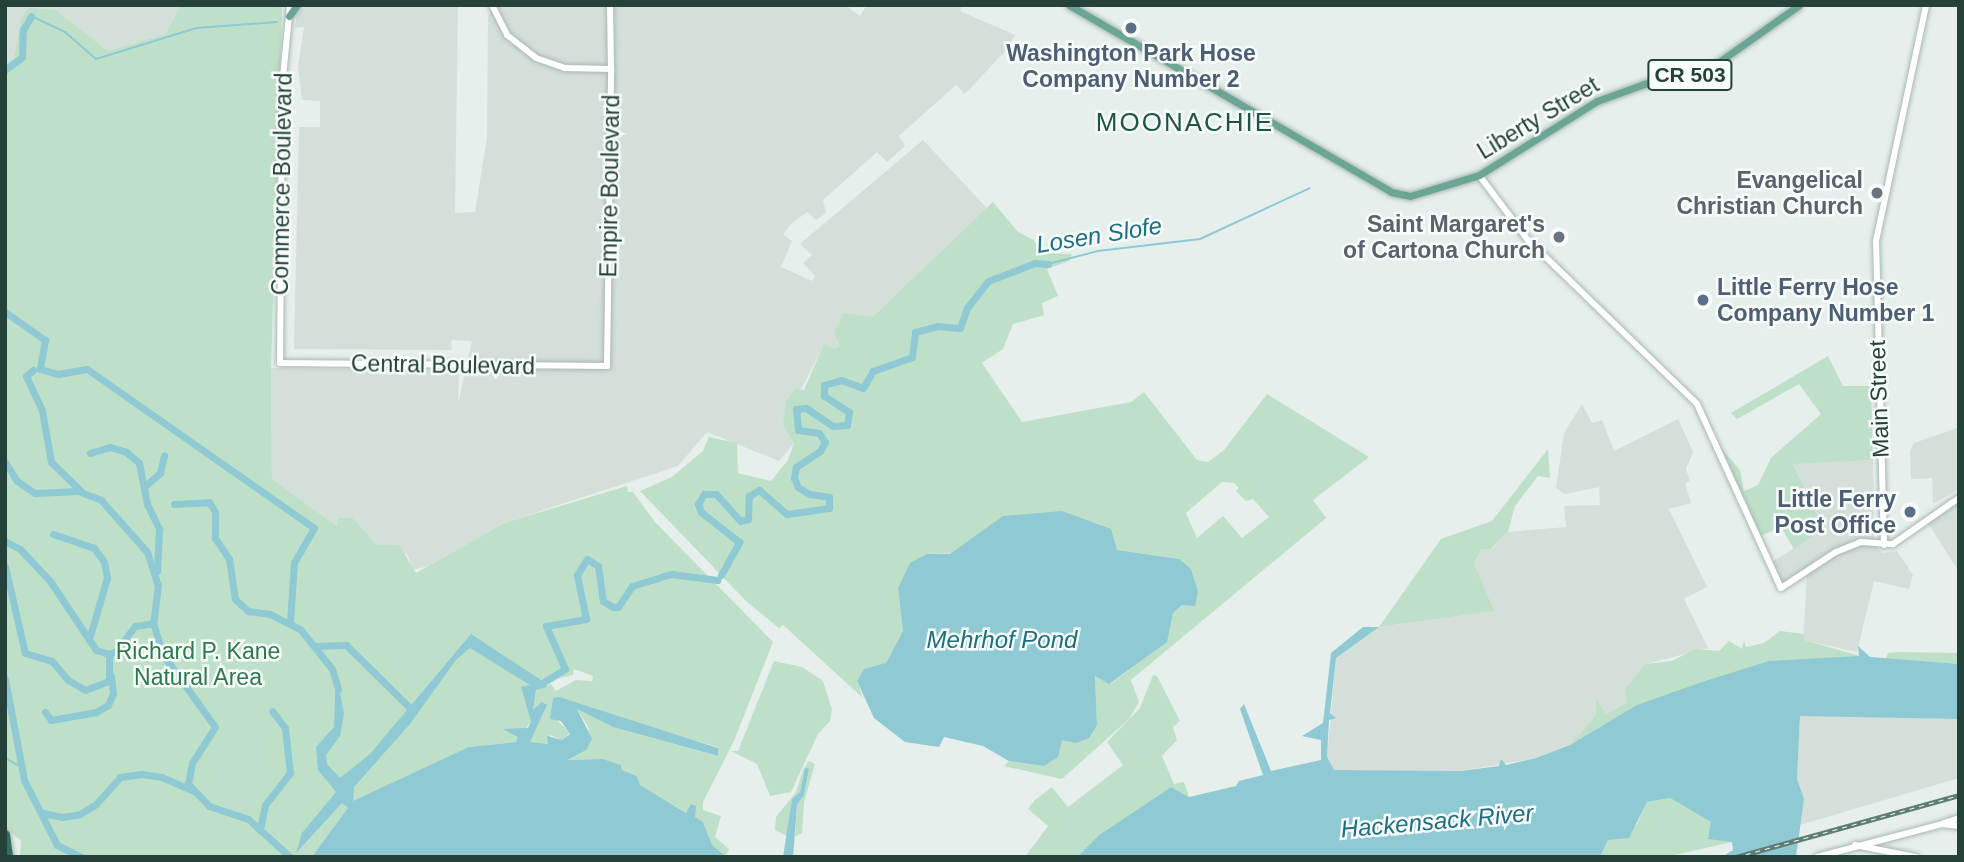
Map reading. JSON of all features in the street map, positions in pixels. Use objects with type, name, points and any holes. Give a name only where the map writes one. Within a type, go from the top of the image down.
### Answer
[{"type":"highway","points":[[5,835],[8,857]]},
{"type":"main road","points":[[289,16],[297,5]]},
{"type":"main road","name":"Liberty Street","points":[[1069,5],[1391,192],[1410,196],[1479,175],[1598,101],[1644,83],[1709,69],[1799,5]]},
{"type":"street","name":"Commerce Boulevard","points":[[280,363],[282,114],[290,5]]},
{"type":"street","points":[[492,5],[507,35],[536,58],[565,68],[611,69]]},
{"type":"street","name":"Empire Boulevard","points":[[607,366],[610,5]]},
{"type":"street","name":"Main Street","points":[[1884,545],[1876,241],[1926,5]]},
{"type":"street","points":[[1479,175],[1528,240],[1697,404],[1781,588],[1836,552],[1861,541],[1893,544],[1959,498]]},
{"type":"street","name":"Central Boulevard","points":[[280,363],[607,366]]},
{"type":"street","points":[[1817,855],[1959,818]]},
{"type":"street","points":[[1942,824],[1959,826]]},
{"type":"street","points":[[1874,839],[1878,849]]},
{"type":"street","points":[[1853,845],[1916,857]]},
{"type":"shaded area","points":[[5,5],[181,5],[165,34],[108,51],[56,10],[21,19],[14,58],[5,64]]},
{"type":"shaded area","points":[[308,5],[458,5],[455,213],[475,212],[487,137],[488,16],[495,5],[845,5],[860,16],[867,5],[962,5],[960,11],[1015,35],[1007,49],[965,94],[956,85],[899,136],[905,146],[887,162],[877,152],[823,200],[826,213],[816,220],[807,212],[791,224],[783,234],[792,241],[781,267],[812,281],[815,276],[803,263],[812,255],[800,244],[923,140],[987,208],[841,346],[834,350],[824,345],[783,424],[794,443],[779,461],[707,432],[678,466],[504,523],[428,566],[413,570],[407,554],[377,545],[353,518],[339,528],[272,479],[271,368],[459,371],[458,404],[472,341],[451,340],[452,350],[294,349],[299,127],[320,127],[320,101],[302,100],[298,66],[304,27],[295,28],[297,14]]},
{"type":"shaded area","points":[[1582,404],[1592,423],[1602,420],[1614,451],[1678,419],[1693,452],[1686,469],[1690,481],[1685,483],[1691,503],[1669,509],[1707,587],[1684,599],[1708,648],[1646,664],[1624,690],[1627,702],[1606,716],[1596,697],[1596,715],[1570,745],[1536,758],[1461,771],[1334,770],[1327,757],[1336,658],[1379,627],[1493,611],[1474,563],[1482,549],[1492,549],[1508,532],[1566,527],[1564,506],[1600,505],[1599,487],[1565,494],[1556,488],[1564,433]]},
{"type":"shaded area","points":[[1957,428],[1959,489],[1933,504],[1932,478],[1911,479],[1910,451],[1914,443]]},
{"type":"shaded area","points":[[1873,460],[1874,544],[1882,553],[1897,551],[1913,575],[1909,589],[1874,581],[1857,652],[1803,640],[1807,574],[1783,583],[1772,562],[1824,529],[1793,463]]},
{"type":"shaded area","points":[[1959,502],[1959,572],[1928,523]]},
{"type":"shaded area","points":[[1800,715],[1959,719],[1959,778],[1800,825],[1804,799],[1797,779]]},
{"type":"green space","name":"Richard P. Kane Natural Area","points":[[181,5],[282,5],[271,368],[272,479],[338,527],[338,518],[353,518],[377,545],[399,545],[416,573],[504,523],[627,486],[628,492],[633,492],[655,522],[773,642],[734,741],[703,802],[703,810],[721,816],[715,837],[729,849],[726,856],[712,845],[703,823],[640,785],[637,776],[622,770],[621,765],[603,759],[567,760],[582,749],[589,728],[577,709],[613,727],[717,756],[718,747],[553,701],[558,721],[570,733],[562,740],[550,735],[548,744],[529,742],[544,712],[533,710],[536,690],[551,684],[556,691],[576,680],[592,681],[593,676],[574,669],[573,675],[530,685],[531,721],[517,742],[469,747],[312,857],[20,856],[21,841],[5,827],[5,64],[14,58],[21,19],[29,8],[56,10],[108,51],[165,34]]},
{"type":"green space","points":[[993,202],[1018,232],[1034,240],[1041,253],[1072,254],[1069,261],[1047,269],[1058,296],[1042,303],[1044,315],[1013,324],[1003,349],[982,363],[1022,422],[1131,402],[1144,392],[1197,460],[1208,462],[1224,450],[1267,394],[1369,457],[1313,500],[1326,518],[1131,680],[1139,702],[1129,719],[1062,779],[1004,766],[1009,761],[1044,766],[1062,740],[1097,725],[1095,676],[1110,684],[1166,642],[1173,613],[1182,605],[1195,605],[1179,559],[1117,550],[927,554],[898,588],[903,631],[886,663],[857,681],[863,698],[783,625],[779,628],[747,602],[640,491],[672,477],[703,451],[709,437],[737,443],[738,473],[771,481],[788,460],[794,443],[783,425],[786,402],[795,389],[804,390],[824,344],[834,349],[840,346],[834,333],[844,313],[872,317]],"holes":[[[1222,482],[1234,483],[1239,488],[1236,491],[1246,501],[1253,499],[1269,517],[1242,538],[1223,516],[1197,538],[1186,513]]]},
{"type":"green space","points":[[1828,356],[1843,386],[1871,386],[1873,460],[1793,464],[1824,529],[1794,549],[1781,527],[1760,536],[1722,449],[1740,470],[1744,491],[1758,485],[1771,458],[1821,414],[1799,384],[1737,419],[1731,413]]},
{"type":"green space","points":[[1548,449],[1550,478],[1538,476],[1515,506],[1508,532],[1491,549],[1482,549],[1474,563],[1494,611],[1379,627],[1441,539],[1492,521]]},
{"type":"green space","points":[[1780,631],[1804,634],[1804,640],[1860,656],[1602,726],[1570,745],[1596,715],[1596,697],[1606,715],[1627,702],[1624,690],[1645,664],[1672,661],[1695,649],[1719,651],[1729,641],[1742,649],[1744,640],[1746,647],[1764,643]]},
{"type":"green space","points":[[1888,653],[1959,653],[1959,664],[1886,659]]},
{"type":"green space","points":[[774,661],[802,667],[823,681],[832,709],[830,721],[818,734],[791,792],[770,796],[757,764],[731,751],[738,751]]},
{"type":"green space","points":[[1153,675],[1157,676],[1180,721],[1173,727],[1177,740],[1162,756],[1174,784],[1184,782],[1189,797],[1171,787],[1099,835],[1077,857],[1025,857],[1048,826],[1028,809],[1035,800],[1052,787],[1068,807],[1123,765],[1107,742],[1140,708]]},
{"type":"green space","points":[[809,761],[815,764],[804,802],[802,833],[795,837],[797,805],[804,795],[809,770],[805,769],[800,792],[792,799],[787,836],[775,830],[776,817],[796,792],[803,770]]},
{"type":"green space","points":[[1670,798],[1711,822],[1732,842],[1666,857],[1600,857],[1608,840],[1636,826],[1647,802]]},
{"type":"water","name":"Mehrhof Pond","points":[[1062,511],[1111,529],[1117,550],[1179,559],[1191,569],[1198,592],[1195,606],[1182,605],[1173,613],[1167,642],[1109,684],[1095,676],[1097,725],[1089,738],[1076,743],[1062,740],[1058,757],[1044,766],[1009,761],[983,746],[944,737],[939,747],[905,742],[874,718],[857,681],[864,669],[886,663],[903,631],[898,588],[910,563],[927,554],[950,554],[1003,516]]},
{"type":"water","name":"Hackensack River","points":[[1363,627],[1379,627],[1336,658],[1330,713],[1336,718],[1329,720],[1327,757],[1334,770],[1461,771],[1499,766],[1501,759],[1506,765],[1536,758],[1570,745],[1637,705],[1702,682],[1769,661],[1859,656],[1858,646],[1870,657],[1959,664],[1959,719],[1800,716],[1797,779],[1804,799],[1796,857],[1722,857],[1733,850],[1732,842],[1708,839],[1711,822],[1670,798],[1647,802],[1629,838],[1608,840],[1600,857],[1077,857],[1099,835],[1171,787],[1189,797],[1236,786],[1239,781],[1263,775],[1240,709],[1244,704],[1271,771],[1321,760],[1321,740],[1302,736],[1323,723],[1331,653]]},
{"type":"water","points":[[471,634],[544,682],[547,687],[536,690],[533,710],[542,702],[547,705],[530,742],[548,744],[547,736],[562,740],[570,734],[561,721],[550,719],[553,698],[559,697],[718,748],[718,756],[613,727],[577,709],[592,739],[586,750],[567,760],[603,759],[621,765],[622,770],[637,776],[640,785],[686,813],[691,804],[696,806],[695,817],[703,822],[712,845],[727,857],[312,857],[348,808],[342,803],[296,853],[302,833],[336,792],[318,770],[316,747],[334,727],[336,670],[344,714],[340,736],[326,755],[327,764],[340,778],[370,754]],"holes":[[[470,648],[530,685],[521,687],[531,721],[528,728],[503,729],[518,737],[516,742],[469,747],[353,801],[354,787],[410,724],[456,660]]]},
{"type":"water","points":[[805,768],[809,769],[804,795],[797,805],[793,857],[783,857],[792,799],[800,792]]},
{"type":"waterway","points":[[31,16],[65,32],[96,59],[196,28],[277,22]]},
{"type":"waterway","points":[[5,70],[22,57],[23,30],[31,16]]},
{"type":"waterway","name":"Losen Slofe","points":[[1048,264],[1098,251],[1200,239],[1310,188]]},
{"type":"waterway","name":"Losen Slofe","points":[[721,575],[739,542],[701,512],[698,504],[704,494],[716,494],[740,521],[748,519],[749,496],[759,490],[787,514],[829,508],[829,497],[809,494],[798,487],[794,478],[796,467],[820,451],[825,442],[819,433],[798,430],[796,409],[806,408],[833,426],[847,425],[849,412],[824,396],[824,385],[841,380],[863,388],[873,371],[912,357],[915,332],[937,326],[960,328],[967,308],[988,281],[1035,263],[1048,264]]},
{"type":"waterway","points":[[5,312],[45,340],[40,369],[58,374],[87,369],[314,528],[294,562],[290,623]]},
{"type":"waterway","points":[[33,370],[26,376],[42,411],[51,462],[82,492]]},
{"type":"waterway","points":[[90,453],[110,447],[126,452],[139,463],[147,504],[159,529],[157,571]]},
{"type":"waterway","points":[[145,486],[160,473],[164,455]]},
{"type":"waterway","points":[[5,462],[17,481],[35,493],[78,491],[101,500],[147,552],[158,585],[153,623],[164,656],[215,727],[192,763],[188,784],[209,806],[248,819],[290,857]]},
{"type":"waterway","points":[[174,504],[209,502],[215,512],[215,538],[229,559],[235,599],[248,611],[270,614],[300,629],[332,669],[338,689]]},
{"type":"waterway","points":[[53,534],[94,548],[104,562],[107,578],[89,639]]},
{"type":"waterway","points":[[5,541],[20,549],[50,581],[96,650],[109,654],[116,651],[135,626],[153,623]]},
{"type":"waterway","name":"Losen Slofe","points":[[544,682],[565,669],[546,626],[586,619],[577,575],[587,559],[598,566],[603,601],[613,607],[618,607],[632,586],[671,574],[718,580]]},
{"type":"waterway","points":[[5,566],[25,653],[52,661],[68,680],[85,690],[109,681],[109,654]]},
{"type":"waterway","points":[[317,646],[346,645],[409,707]]},
{"type":"waterway","points":[[45,712],[51,720],[96,712],[108,705],[113,693],[111,676]]},
{"type":"waterway","points":[[5,679],[24,780],[57,845],[82,857]]},
{"type":"waterway","points":[[260,830],[265,805],[290,773],[285,728],[272,711]]},
{"type":"waterway","points":[[5,758],[23,768]]},
{"type":"waterway","points":[[43,813],[62,817],[80,814],[96,804],[120,777],[142,774],[162,777],[193,791]]},
{"type":"railway","points":[[1736,857],[1959,795]]},
{"type":"place","name":"Washington Park Hose Company Number 2","points":[[1131,28]]},
{"type":"place","name":"Evangelical Christian Church","points":[[1877,193]]},
{"type":"place","name":"Saint Margaret's of Cartona Church","points":[[1559,237]]},
{"type":"place","name":"Little Ferry Hose Company Number 1","points":[[1703,300]]},
{"type":"place","name":"Little Ferry Post Office","points":[[1910,512]]},
{"type":"district","name":"MOONACHIE","points":[[1185,123]]}]
